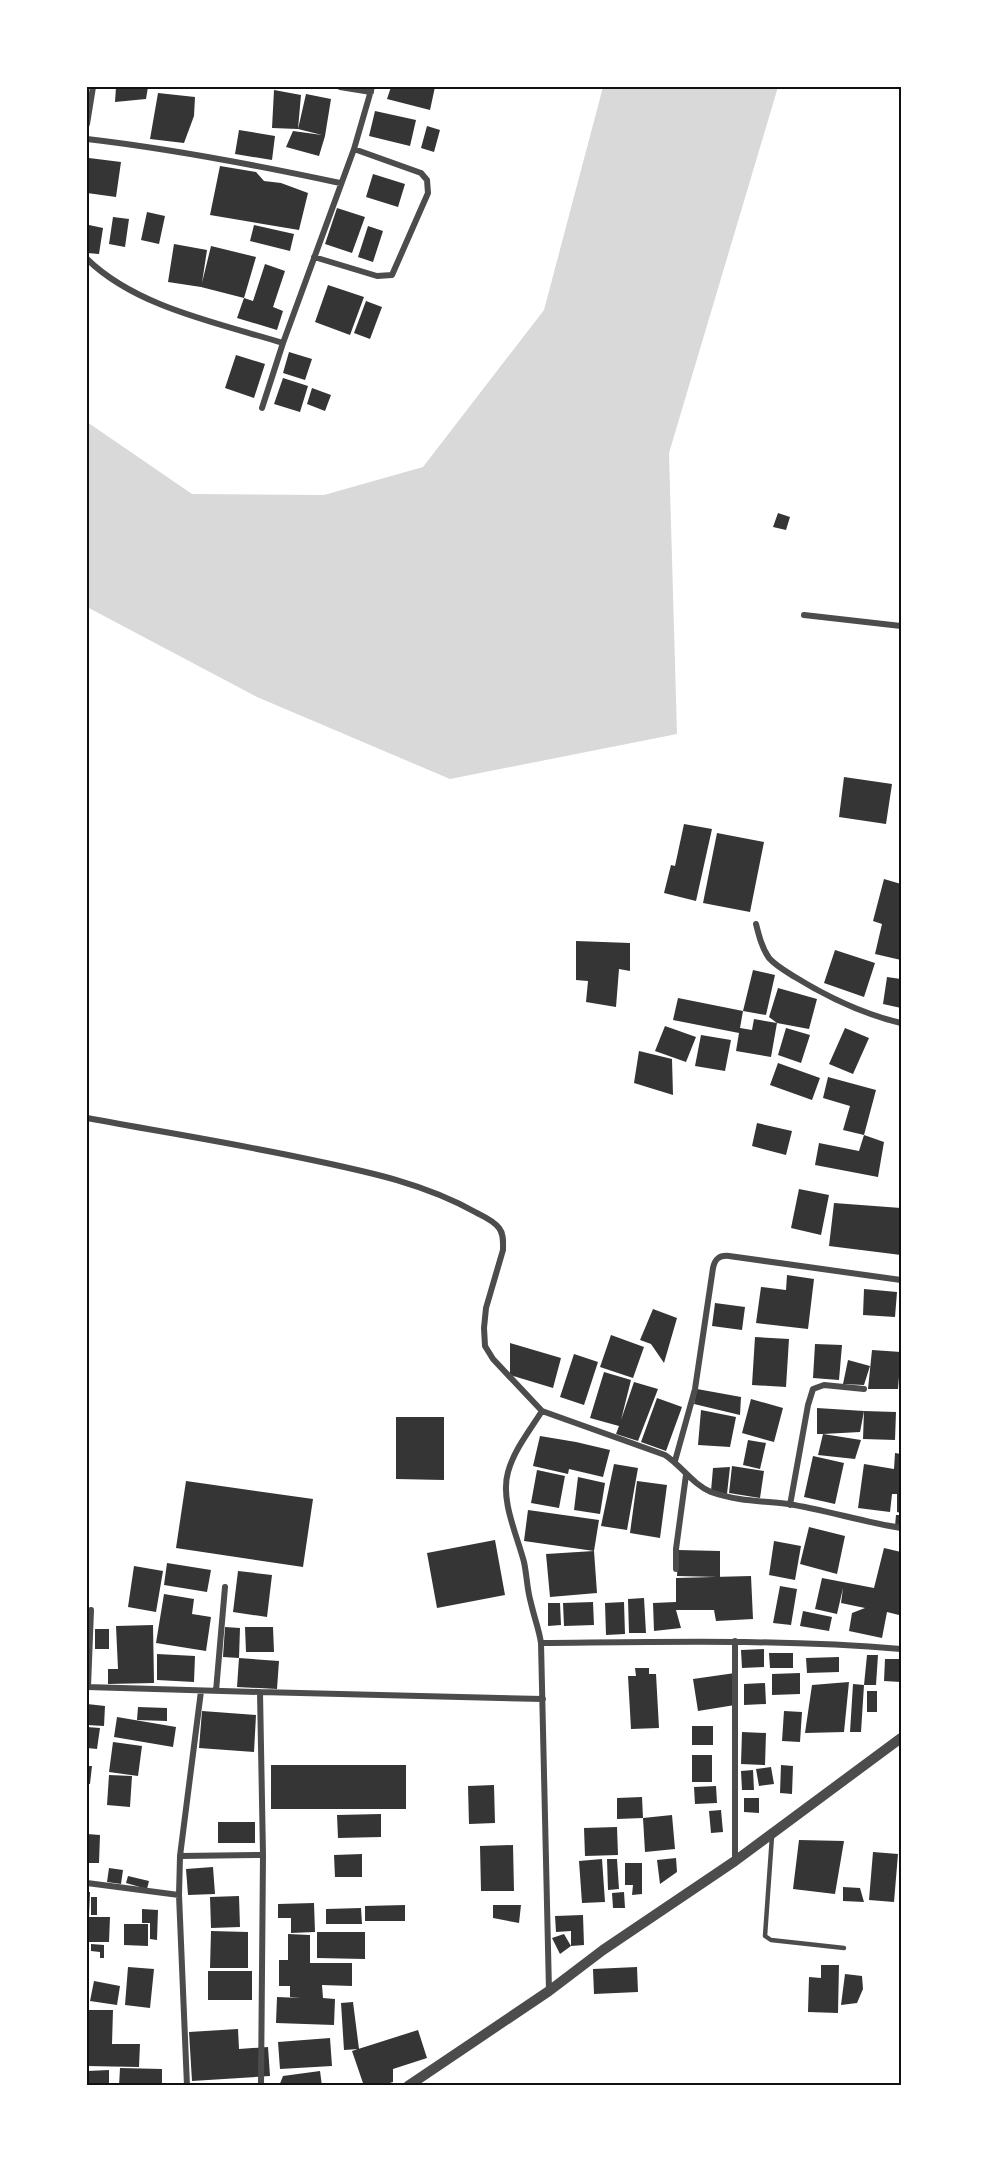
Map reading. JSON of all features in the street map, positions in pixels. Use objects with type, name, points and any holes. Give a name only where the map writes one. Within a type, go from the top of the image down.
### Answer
[{"type":"street","points":[[87,124],[93,87]]},
{"type":"street","points":[[262,408],[283,343],[354,149],[372,90],[340,87]]},
{"type":"street","points":[[87,139],[234,160],[340,183]]},
{"type":"street","points":[[314,257],[377,276],[392,275],[428,193],[427,180],[421,173],[354,149]]},
{"type":"street","points":[[87,259],[105,276],[132,292],[181,311],[283,343]]},
{"type":"street","points":[[804,615],[901,626]]},
{"type":"street","points":[[756,924],[762,944],[770,959],[783,970],[845,1004],[901,1023]]},
{"type":"street","points":[[87,1118],[273,1151],[398,1179],[459,1203],[494,1223],[502,1232],[503,1250],[486,1308],[485,1346],[493,1359],[542,1412],[665,1455],[675,1461],[686,1475],[713,1492],[738,1499],[790,1505],[901,1528]]},
{"type":"street","points":[[675,1461],[694,1389],[716,1259],[729,1256],[901,1280]]},
{"type":"street","points":[[790,1505],[813,1389],[824,1386],[864,1389]]},
{"type":"street","points":[[542,1412],[523,1441],[508,1471],[507,1479],[510,1510],[542,1643],[549,1991]]},
{"type":"street","points":[[676,1569],[676,1549],[686,1475]]},
{"type":"street","points":[[216,1691],[225,1587]]},
{"type":"street","points":[[91,1610],[88,1687],[543,1699]]},
{"type":"street","points":[[542,1643],[735,1641],[839,1644],[901,1649]]},
{"type":"street","points":[[735,1641],[735,1861]]},
{"type":"street","points":[[187,2086],[179,1895],[180,1856],[201,1691]]},
{"type":"street","points":[[260,1692],[263,1855],[261,2086]]},
{"type":"street","points":[[408,2086],[735,1861],[901,1738]]},
{"type":"street","points":[[180,1856],[263,1855]]},
{"type":"street","points":[[87,1883],[179,1895]]},
{"type":"lane","points":[[772,1833],[765,1936],[771,1940],[844,1948]]},
{"type":"shaded area","points":[[603,87],[778,87],[669,453],[677,734],[450,779],[257,697],[87,607],[87,422],[192,494],[324,495],[423,467],[544,310]]},
{"type":"building","points":[[116,87],[148,87],[146,99],[115,102]]},
{"type":"building","points":[[391,87],[435,87],[430,110],[387,99]]},
{"type":"building","points":[[274,90],[301,95],[298,129],[272,128]]},
{"type":"building","points":[[158,93],[195,97],[194,116],[184,143],[150,139]]},
{"type":"building","points":[[306,94],[331,99],[319,156],[286,147],[293,131],[322,135],[298,129]]},
{"type":"building","points":[[375,111],[416,120],[410,146],[369,136]]},
{"type":"building","points":[[427,126],[440,130],[434,152],[421,148]]},
{"type":"building","points":[[239,130],[275,136],[272,160],[235,154]]},
{"type":"building","points":[[89,158],[121,162],[116,197],[87,193]]},
{"type":"building","points":[[220,166],[256,172],[264,181],[281,183],[308,193],[299,230],[210,215]]},
{"type":"building","points":[[373,174],[405,184],[398,207],[366,197]]},
{"type":"building","points":[[337,208],[365,217],[352,253],[325,244]]},
{"type":"building","points":[[147,212],[165,216],[159,244],[141,240]]},
{"type":"building","points":[[113,217],[129,219],[125,247],[109,244]]},
{"type":"building","points":[[89,225],[103,228],[99,254],[87,253]]},
{"type":"building","points":[[254,225],[294,234],[290,251],[250,241]]},
{"type":"building","points":[[368,226],[383,231],[373,262],[358,257]]},
{"type":"building","points":[[174,244],[207,250],[202,283],[211,246],[256,257],[244,298],[201,287],[168,282]]},
{"type":"building","points":[[265,264],[285,271],[273,307],[283,311],[277,330],[237,318],[244,298],[253,301]]},
{"type":"building","points":[[328,285],[364,297],[350,335],[315,322]]},
{"type":"building","points":[[366,301],[382,307],[370,339],[354,333]]},
{"type":"building","points":[[289,352],[312,359],[305,380],[283,373]]},
{"type":"building","points":[[236,355],[265,364],[254,398],[225,388]]},
{"type":"building","points":[[283,378],[308,386],[300,412],[274,404]]},
{"type":"building","points":[[312,388],[331,395],[325,411],[307,404]]},
{"type":"building","points":[[778,513],[790,517],[786,530],[773,527]]},
{"type":"building","points":[[844,777],[892,784],[886,824],[839,817]]},
{"type":"building","points":[[684,824],[712,829],[696,901],[664,893],[671,865],[675,866]]},
{"type":"building","points":[[717,833],[764,842],[750,912],[703,903]]},
{"type":"building","points":[[884,879],[901,884],[901,960],[875,954],[882,924],[873,921]]},
{"type":"building","points":[[576,941],[630,943],[630,971],[619,969],[616,1007],[586,1002],[588,981],[576,980]]},
{"type":"building","points":[[835,950],[875,963],[864,997],[824,983]]},
{"type":"building","points":[[753,970],[775,975],[766,1015],[743,1011]]},
{"type":"building","points":[[887,977],[901,979],[901,1008],[883,1004]]},
{"type":"building","points":[[778,988],[817,999],[809,1029],[777,1023],[769,1017]]},
{"type":"building","points":[[678,998],[743,1011],[740,1028],[752,1030],[754,1019],[777,1023],[771,1057],[736,1051],[739,1033],[673,1020]]},
{"type":"building","points":[[665,1026],[696,1037],[686,1062],[655,1051]]},
{"type":"building","points":[[786,1028],[810,1035],[801,1063],[778,1055]]},
{"type":"building","points":[[845,1028],[869,1038],[853,1074],[829,1064]]},
{"type":"building","points":[[701,1035],[731,1040],[725,1071],[695,1066]]},
{"type":"building","points":[[639,1051],[672,1059],[673,1095],[634,1083]]},
{"type":"building","points":[[778,1063],[820,1078],[812,1100],[770,1085]]},
{"type":"building","points":[[828,1077],[876,1090],[864,1135],[843,1130],[850,1106],[823,1098]]},
{"type":"building","points":[[757,1123],[792,1131],[786,1155],[752,1146]]},
{"type":"building","points":[[864,1135],[884,1142],[878,1177],[815,1165],[819,1143],[859,1151]]},
{"type":"building","points":[[799,1189],[829,1195],[821,1235],[791,1228]]},
{"type":"building","points":[[834,1203],[901,1208],[901,1255],[829,1246]]},
{"type":"building","points":[[787,1275],[814,1279],[808,1329],[756,1323],[761,1287],[786,1290]]},
{"type":"building","points":[[864,1289],[897,1292],[895,1317],[863,1315]]},
{"type":"building","points":[[715,1303],[745,1307],[742,1330],[712,1326]]},
{"type":"building","points":[[653,1309],[677,1318],[664,1363],[651,1344],[640,1340]]},
{"type":"building","points":[[611,1335],[644,1347],[633,1378],[600,1367]]},
{"type":"building","points":[[755,1337],[789,1339],[786,1387],[752,1385]]},
{"type":"building","points":[[510,1343],[561,1358],[553,1388],[510,1375]]},
{"type":"building","points":[[815,1344],[842,1345],[839,1380],[813,1378]]},
{"type":"building","points":[[872,1350],[901,1352],[898,1389],[868,1389]]},
{"type":"building","points":[[574,1354],[598,1362],[584,1405],[560,1397]]},
{"type":"building","points":[[848,1360],[870,1366],[864,1385],[843,1384]]},
{"type":"building","points":[[604,1372],[631,1380],[621,1420],[634,1382],[658,1389],[638,1441],[616,1434],[619,1426],[590,1418]]},
{"type":"building","points":[[697,1389],[741,1397],[740,1415],[694,1404]]},
{"type":"building","points":[[657,1398],[682,1407],[666,1451],[641,1442]]},
{"type":"building","points":[[751,1399],[783,1408],[774,1442],[742,1433]]},
{"type":"building","points":[[817,1408],[864,1411],[860,1432],[817,1434]]},
{"type":"building","points":[[701,1410],[736,1417],[730,1447],[698,1445]]},
{"type":"building","points":[[864,1411],[896,1412],[895,1440],[863,1439]]},
{"type":"building","points":[[396,1417],[444,1417],[444,1480],[396,1479]]},
{"type":"building","points":[[823,1434],[861,1440],[855,1459],[818,1455]]},
{"type":"building","points":[[540,1436],[610,1450],[603,1477],[569,1469],[568,1474],[533,1466]]},
{"type":"building","points":[[748,1440],[766,1443],[760,1469],[743,1465]]},
{"type":"building","points":[[895,1453],[901,1454],[901,1513],[897,1512],[897,1494],[892,1494],[890,1512],[858,1508],[864,1464],[894,1469]]},
{"type":"building","points":[[813,1456],[844,1463],[835,1504],[804,1497]]},
{"type":"building","points":[[614,1464],[638,1468],[627,1530],[601,1526]]},
{"type":"building","points":[[732,1466],[764,1471],[760,1498],[729,1493]]},
{"type":"building","points":[[730,1467],[727,1494],[711,1491],[713,1468]]},
{"type":"building","points":[[537,1470],[565,1476],[559,1508],[531,1503]]},
{"type":"building","points":[[578,1477],[605,1483],[600,1514],[574,1510]]},
{"type":"building","points":[[186,1481],[313,1499],[303,1567],[176,1548]]},
{"type":"building","points":[[637,1481],[667,1485],[660,1538],[630,1533]]},
{"type":"building","points":[[528,1510],[599,1520],[594,1551],[524,1541]]},
{"type":"building","points":[[896,1515],[901,1515],[901,1527],[895,1526]]},
{"type":"building","points":[[809,1527],[845,1536],[837,1574],[800,1564]]},
{"type":"building","points":[[495,1540],[505,1595],[437,1608],[427,1553]]},
{"type":"building","points":[[774,1541],[801,1546],[795,1580],[769,1575]]},
{"type":"building","points":[[884,1548],[901,1552],[901,1606],[899,1615],[887,1612],[882,1638],[849,1631],[852,1613],[865,1608],[841,1603],[843,1588],[837,1614],[815,1609],[822,1578],[874,1588]]},
{"type":"building","points":[[678,1550],[720,1551],[720,1577],[677,1576]]},
{"type":"building","points":[[594,1551],[597,1593],[550,1597],[546,1554]]},
{"type":"building","points":[[167,1563],[211,1570],[207,1592],[164,1585]]},
{"type":"building","points":[[134,1566],[163,1571],[156,1612],[128,1607]]},
{"type":"building","points":[[238,1571],[272,1575],[267,1617],[233,1612]]},
{"type":"building","points":[[751,1576],[753,1619],[716,1621],[714,1610],[676,1610],[681,1628],[654,1631],[653,1603],[676,1602],[676,1578]]},
{"type":"building","points":[[780,1586],[797,1589],[791,1625],[773,1623]]},
{"type":"building","points":[[164,1594],[194,1599],[192,1614],[211,1617],[206,1651],[156,1643]]},
{"type":"building","points":[[644,1598],[646,1633],[629,1633],[628,1599]]},
{"type":"building","points":[[593,1602],[594,1625],[564,1626],[563,1603]]},
{"type":"building","points":[[624,1602],[625,1634],[606,1635],[605,1603]]},
{"type":"building","points":[[548,1603],[560,1603],[561,1625],[548,1626]]},
{"type":"building","points":[[803,1611],[832,1617],[829,1631],[800,1626]]},
{"type":"building","points":[[153,1625],[154,1683],[108,1684],[108,1669],[118,1669],[116,1626]]},
{"type":"building","points":[[225,1627],[240,1628],[239,1658],[223,1657]]},
{"type":"building","points":[[245,1627],[273,1627],[274,1652],[246,1652]]},
{"type":"building","points":[[95,1629],[109,1629],[109,1649],[95,1649]]},
{"type":"building","points":[[764,1649],[764,1667],[742,1668],[741,1650]]},
{"type":"building","points":[[769,1653],[793,1653],[793,1668],[770,1668]]},
{"type":"building","points":[[157,1654],[195,1656],[194,1682],[157,1680]]},
{"type":"building","points":[[867,1655],[878,1655],[876,1685],[864,1685]]},
{"type":"building","points":[[839,1657],[839,1672],[807,1673],[806,1658]]},
{"type":"building","points":[[239,1658],[279,1661],[277,1689],[237,1687]]},
{"type":"building","points":[[885,1659],[901,1659],[901,1682],[884,1681]]},
{"type":"building","points":[[635,1668],[649,1668],[649,1674],[656,1674],[659,1728],[631,1729],[628,1676],[636,1676]]},
{"type":"building","points":[[735,1673],[735,1705],[698,1711],[693,1679]]},
{"type":"building","points":[[800,1673],[800,1694],[772,1695],[772,1674]]},
{"type":"building","points":[[849,1682],[844,1732],[805,1733],[812,1685]]},
{"type":"building","points":[[765,1683],[766,1704],[744,1705],[744,1684]]},
{"type":"building","points":[[853,1684],[864,1685],[861,1732],[850,1732]]},
{"type":"building","points":[[867,1691],[877,1691],[877,1712],[867,1712]]},
{"type":"building","points":[[87,1704],[105,1706],[104,1726],[87,1725]]},
{"type":"building","points":[[138,1707],[167,1708],[167,1721],[137,1720]]},
{"type":"building","points":[[202,1711],[256,1715],[254,1752],[199,1748]]},
{"type":"building","points":[[784,1711],[802,1712],[800,1742],[782,1741]]},
{"type":"building","points":[[117,1717],[176,1727],[173,1747],[114,1737]]},
{"type":"building","points":[[692,1726],[713,1726],[713,1745],[692,1745]]},
{"type":"building","points":[[87,1727],[100,1728],[97,1749],[87,1748]]},
{"type":"building","points":[[742,1732],[766,1733],[765,1765],[741,1764]]},
{"type":"building","points":[[113,1742],[142,1746],[138,1776],[109,1772]]},
{"type":"building","points":[[692,1755],[712,1755],[712,1782],[692,1782]]},
{"type":"building","points":[[271,1765],[406,1765],[406,1809],[271,1809]]},
{"type":"building","points":[[781,1765],[793,1766],[792,1794],[780,1793]]},
{"type":"building","points":[[87,1766],[92,1766],[90,1784],[87,1784]]},
{"type":"building","points":[[771,1767],[774,1784],[759,1786],[756,1769]]},
{"type":"building","points":[[753,1770],[754,1790],[742,1790],[741,1771]]},
{"type":"building","points":[[109,1775],[132,1776],[130,1807],[107,1805]]},
{"type":"building","points":[[494,1785],[495,1823],[469,1824],[468,1786]]},
{"type":"building","points":[[716,1786],[717,1803],[695,1804],[694,1787]]},
{"type":"building","points":[[642,1797],[643,1818],[617,1819],[617,1798]]},
{"type":"building","points":[[744,1798],[759,1798],[759,1813],[744,1812]]},
{"type":"building","points":[[721,1810],[723,1832],[711,1833],[709,1811]]},
{"type":"building","points":[[381,1814],[381,1837],[338,1838],[337,1815]]},
{"type":"building","points":[[672,1815],[675,1849],[645,1852],[643,1818]]},
{"type":"building","points":[[218,1822],[255,1822],[255,1843],[218,1843]]},
{"type":"building","points":[[617,1827],[618,1855],[585,1856],[584,1828]]},
{"type":"building","points":[[87,1834],[100,1835],[99,1863],[87,1863]]},
{"type":"building","points":[[799,1840],[844,1841],[835,1894],[793,1889]]},
{"type":"building","points":[[513,1845],[514,1891],[481,1891],[480,1846]]},
{"type":"building","points":[[873,1852],[898,1854],[894,1902],[869,1900]]},
{"type":"building","points":[[362,1854],[362,1877],[335,1877],[334,1855]]},
{"type":"building","points":[[676,1858],[677,1872],[660,1884],[657,1860]]},
{"type":"building","points":[[602,1859],[605,1902],[582,1903],[579,1861]]},
{"type":"building","points":[[607,1859],[617,1859],[619,1889],[608,1890]]},
{"type":"building","points":[[625,1863],[642,1863],[642,1894],[632,1895],[633,1885],[625,1885]]},
{"type":"building","points":[[213,1867],[215,1894],[188,1895],[186,1869]]},
{"type":"building","points":[[109,1868],[123,1870],[121,1884],[107,1882]]},
{"type":"building","points":[[128,1876],[149,1881],[147,1889],[126,1883]]},
{"type":"building","points":[[843,1887],[860,1888],[864,1902],[843,1901]]},
{"type":"building","points":[[87,1892],[90,1892],[89,1917],[110,1917],[109,1942],[88,1942]]},
{"type":"building","points":[[624,1892],[625,1908],[613,1908],[612,1893]]},
{"type":"building","points":[[239,1896],[240,1927],[211,1928],[210,1897]]},
{"type":"building","points":[[91,1897],[97,1897],[97,1915],[91,1915]]},
{"type":"building","points":[[314,1903],[315,1932],[291,1933],[291,1918],[278,1918],[278,1904]]},
{"type":"building","points":[[405,1905],[405,1921],[365,1921],[365,1906]]},
{"type":"building","points":[[493,1905],[521,1905],[519,1923],[493,1918]]},
{"type":"building","points":[[361,1908],[362,1924],[326,1924],[326,1909]]},
{"type":"building","points":[[142,1909],[158,1910],[157,1940],[150,1939],[150,1923],[142,1923]]},
{"type":"building","points":[[583,1915],[584,1945],[571,1946],[571,1931],[556,1932],[555,1916]]},
{"type":"building","points":[[124,1924],[148,1924],[148,1946],[124,1945]]},
{"type":"building","points":[[211,1931],[248,1932],[248,1968],[210,1968]]},
{"type":"building","points":[[317,1932],[365,1932],[365,1959],[317,1958]]},
{"type":"building","points":[[288,1934],[310,1935],[310,1963],[352,1963],[352,1986],[322,1985],[323,1998],[335,1999],[334,2025],[276,2023],[277,1997],[301,1998],[290,1997],[290,1986],[279,1986],[279,1960],[288,1960]]},
{"type":"building","points":[[564,1934],[571,1946],[560,1954],[552,1938]]},
{"type":"building","points":[[91,1944],[104,1945],[104,1958],[100,1958],[100,1952],[91,1951]]},
{"type":"building","points":[[821,1965],[839,1965],[838,2013],[808,2012],[809,1977],[821,1978]]},
{"type":"building","points":[[128,1967],[154,1969],[150,2008],[125,2005]]},
{"type":"building","points":[[637,1967],[638,1992],[594,1994],[593,1969]]},
{"type":"building","points":[[208,1971],[252,1971],[252,2000],[208,2000]]},
{"type":"building","points":[[845,1974],[862,1976],[863,1989],[857,2003],[841,2005]]},
{"type":"building","points":[[94,1981],[120,1986],[117,2005],[90,2001]]},
{"type":"building","points":[[353,2002],[359,2049],[344,2050],[341,2003]]},
{"type":"building","points":[[87,2010],[113,2010],[112,2044],[140,2044],[139,2067],[87,2066]]},
{"type":"building","points":[[238,2029],[239,2049],[268,2047],[270,2076],[192,2081],[189,2032]]},
{"type":"building","points":[[418,2030],[427,2058],[393,2069],[393,2082],[380,2086],[364,2086],[352,2051]]},
{"type":"building","points":[[330,2038],[332,2066],[280,2069],[278,2042]]},
{"type":"building","points":[[120,2068],[162,2069],[162,2086],[119,2086]]},
{"type":"building","points":[[109,2070],[109,2086],[87,2086],[87,2071]]},
{"type":"building","points":[[320,2071],[322,2086],[279,2086],[283,2076]]}]
